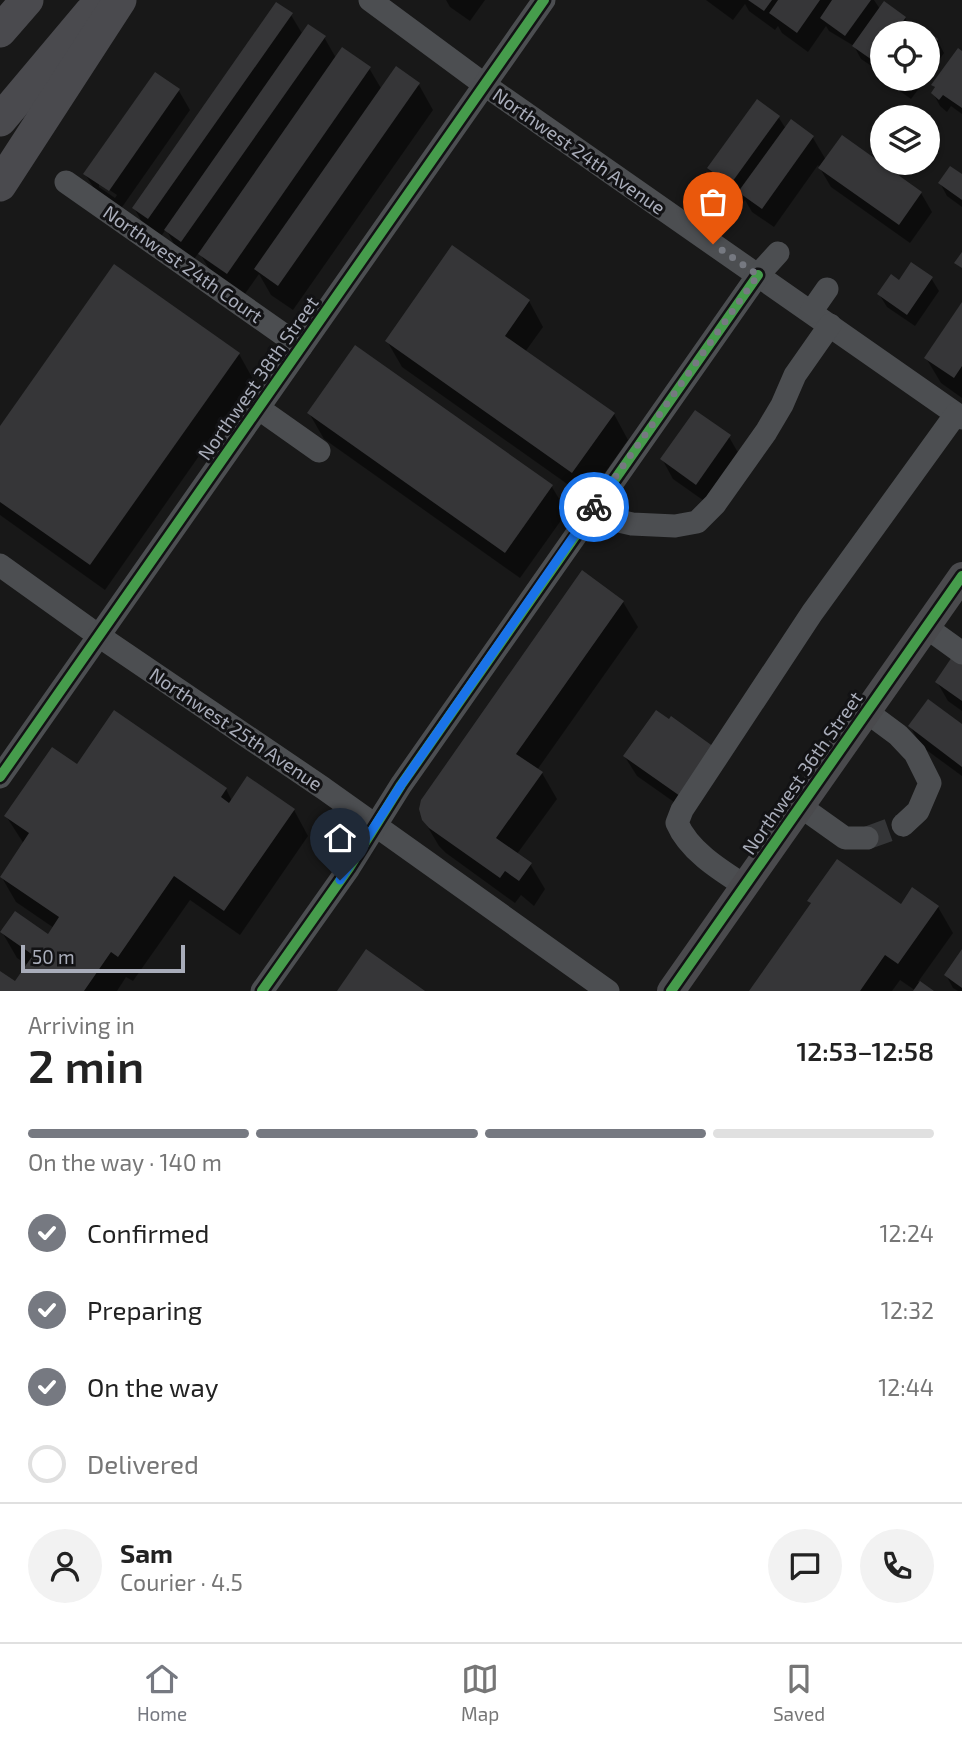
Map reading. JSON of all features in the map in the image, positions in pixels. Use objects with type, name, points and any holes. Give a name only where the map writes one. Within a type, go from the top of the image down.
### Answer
[{"type":"highway","points":[[0,31],[27,0]]},
{"type":"highway","points":[[0,120],[102,0]]},
{"type":"highway","points":[[0,185],[120,0]]},
{"type":"main road","name":"Northwest 36th Street","points":[[671,991],[962,576]]},
{"type":"street","name":"Northwest 24th Avenue","points":[[370,0],[485,85],[959,416]]},
{"type":"street","name":"Northwest 38th Street","points":[[0,777],[544,0]]},
{"type":"street","name":"Northwest 24th Court","points":[[66,182],[300,347]]},
{"type":"street","points":[[262,991],[349,868],[408,774],[595,506],[758,275],[778,253]]},
{"type":"street","points":[[595,506],[619,521],[632,524],[676,526],[698,522],[715,504],[782,405],[820,318],[827,289]]},
{"type":"street","points":[[258,408],[318,451]]},
{"type":"street","points":[[745,886],[715,867],[682,835],[677,823],[682,810],[811,613],[959,416]]},
{"type":"street","name":"Northwest 25th Avenue","points":[[0,566],[375,825],[608,991]]},
{"type":"street","points":[[926,627],[962,653]]},
{"type":"street","points":[[867,712],[898,735],[915,753],[930,783],[918,811],[903,825]]},
{"type":"street","points":[[800,806],[845,838],[867,838]]},
{"type":"building","points":[[748,0],[772,0],[764,11]]},
{"type":"building","points":[[778,0],[820,0],[797,33],[769,13]]},
{"type":"building","points":[[832,0],[871,0],[845,36],[820,18]]},
{"type":"building","points":[[884,1],[906,17],[903,21],[870,21],[870,59],[852,46]]},
{"type":"building","points":[[276,2],[293,13],[148,219],[132,208]]},
{"type":"building","points":[[308,24],[326,36],[181,242],[164,230]]},
{"type":"building","points":[[342,47],[371,67],[227,274],[198,254]]},
{"type":"building","points":[[958,48],[962,51],[962,108],[943,95],[939,100],[931,93],[940,91],[940,73]]},
{"type":"building","points":[[396,66],[420,83],[278,286],[254,269]]},
{"type":"building","points":[[155,72],[180,89],[109,191],[83,174]]},
{"type":"building","points":[[757,99],[780,116],[730,185],[707,168]]},
{"type":"building","points":[[791,119],[814,136],[762,209],[738,192]]},
{"type":"building","points":[[842,135],[870,155],[870,175],[898,175],[922,192],[899,225],[818,168]]},
{"type":"building","points":[[950,166],[962,174],[962,200],[938,183]]},
{"type":"building","points":[[452,245],[530,300],[505,336],[615,413],[572,473],[385,341]]},
{"type":"building","points":[[962,252],[962,268],[954,263]]},
{"type":"building","points":[[911,262],[933,277],[907,315],[877,294],[891,274],[899,280]]},
{"type":"building","points":[[114,264],[240,353],[90,565],[0,502],[0,426]]},
{"type":"building","points":[[962,302],[962,366],[954,378],[924,358]]},
{"type":"building","points":[[355,345],[553,485],[505,553],[307,413]]},
{"type":"building","points":[[695,410],[731,435],[696,485],[660,459]]},
{"type":"building","points":[[582,570],[624,601],[516,754],[543,772],[496,838],[532,863],[519,881],[505,871],[500,878],[429,828],[422,820],[419,809],[421,800]]},
{"type":"building","points":[[954,654],[962,660],[962,701],[935,682]]},
{"type":"building","points":[[928,699],[962,724],[962,767],[908,726]]},
{"type":"building","points":[[114,710],[227,788],[221,797],[229,803],[247,776],[295,809],[224,911],[174,876],[118,957],[111,952],[84,991],[0,991],[0,971],[15,981],[33,955],[0,932],[15,911],[48,934],[59,917],[0,877],[29,833],[4,816],[52,747],[77,764]]},
{"type":"building","points":[[656,710],[669,719],[671,716],[714,747],[680,796],[623,756]]},
{"type":"building","points":[[837,859],[901,904],[912,887],[939,906],[898,964],[885,955],[860,991],[749,991],[811,903],[807,901]]},
{"type":"building","points":[[366,949],[425,991],[337,991]]},
{"type":"building","points":[[962,949],[962,988],[944,975]]},
{"type":"building","points":[[920,981],[934,991],[913,991]]},
{"type":"tunnel","points":[[867,838],[903,825]]},
{"type":"cycle path","points":[[0,777],[544,0]]},
{"type":"cycle path","points":[[262,991],[349,868],[401,785],[758,275]]},
{"type":"cycle path","points":[[671,991],[962,576]]},
{"type":"way so far","points":[[594,507],[758,275],[713,244]]},
{"type":"route","points":[[340,880],[401,785],[594,507]]}]
